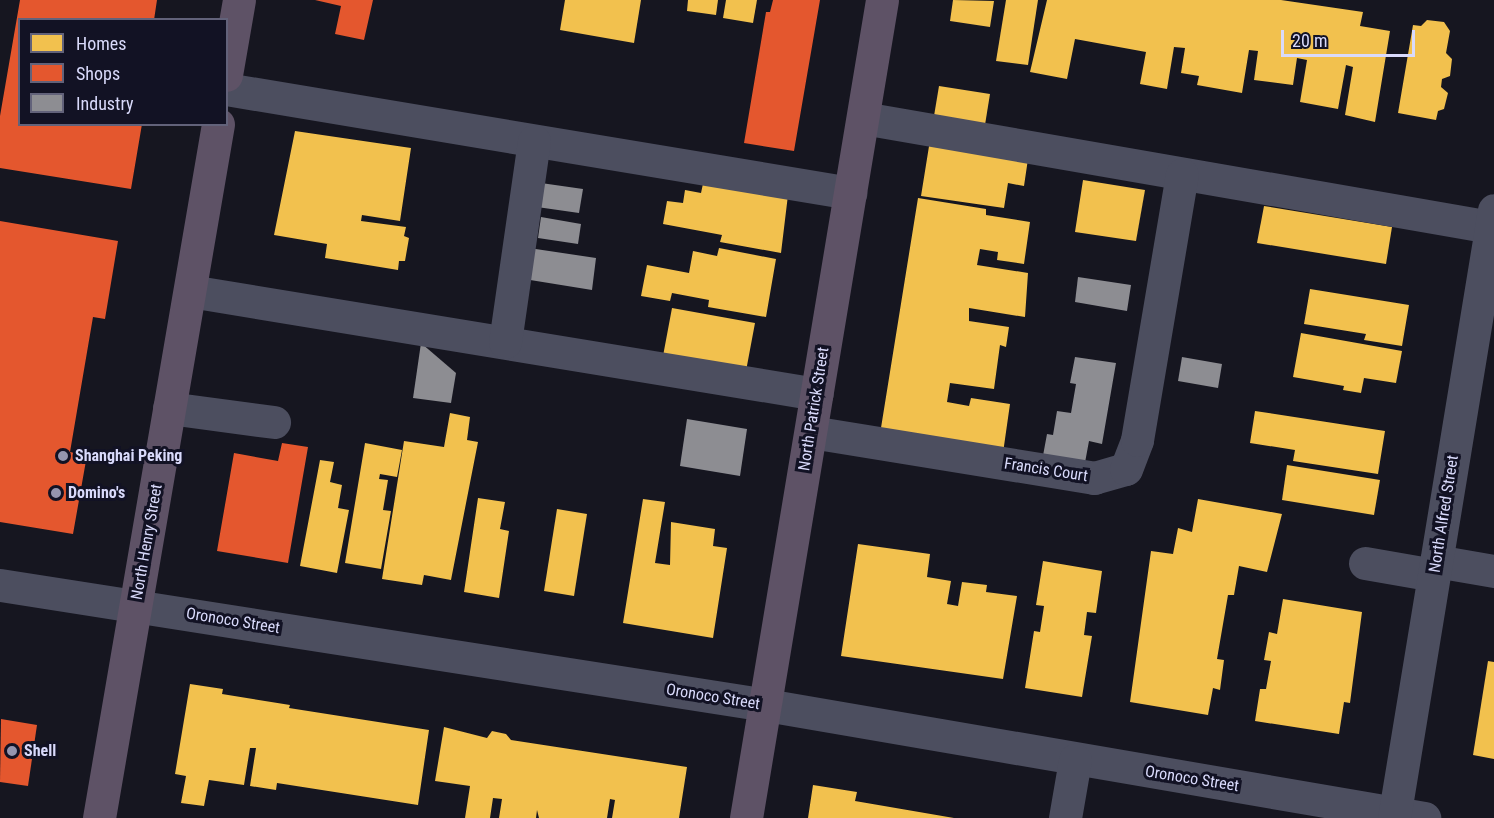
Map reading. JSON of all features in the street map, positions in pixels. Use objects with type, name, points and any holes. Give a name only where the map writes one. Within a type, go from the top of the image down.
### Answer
[{"type":"highway","points":[[228,63],[239,0]]},
{"type":"highway","name":"North Patrick Street","points":[[746,818],[882,0]]},
{"type":"highway","name":"North Henry Street","points":[[99,818],[218,126]]},
{"type":"street","points":[[228,89],[850,193]]},
{"type":"street","points":[[863,118],[1182,175],[1493,218]]},
{"type":"street","points":[[505,342],[534,141]]},
{"type":"street","name":"Francis Court","points":[[811,432],[1094,478],[1126,469],[1137,440],[1182,175]]},
{"type":"street","name":"North Alfred Street","points":[[1405,816],[1435,568],[1493,218]]},
{"type":"street","points":[[190,291],[817,394]]},
{"type":"street","points":[[170,408],[274,422]]},
{"type":"street","points":[[1365,563],[1494,571]]},
{"type":"street","name":"Oronoco Street","points":[[0,585],[766,705],[1405,816]]},
{"type":"street","points":[[1065,818],[1075,760]]},
{"type":"building: Homes","points":[[565,0],[641,0],[634,43],[560,30]]},
{"type":"building: Homes","points":[[688,0],[718,0],[716,15],[687,11]]},
{"type":"building: Homes","points":[[726,0],[757,0],[753,23],[723,18]]},
{"type":"building: Homes","points":[[953,0],[994,1],[990,27],[950,21]]},
{"type":"building: Homes","points":[[1006,0],[1038,0],[1028,65],[996,61]]},
{"type":"building: Homes","points":[[1047,0],[1281,0],[1363,12],[1360,26],[1390,31],[1375,122],[1345,115],[1353,67],[1346,65],[1338,109],[1300,102],[1307,60],[1297,58],[1293,85],[1254,80],[1258,51],[1249,50],[1242,93],[1197,85],[1199,76],[1181,73],[1185,48],[1174,47],[1167,89],[1140,84],[1146,52],[1075,39],[1067,79],[1030,72]]},
{"type":"building: Homes","points":[[1427,20],[1444,22],[1450,31],[1446,53],[1452,59],[1450,76],[1442,79],[1441,87],[1448,93],[1444,109],[1438,111],[1436,120],[1398,113],[1413,25],[1421,26]]},
{"type":"building: Homes","points":[[939,86],[990,94],[984,131],[933,122]]},
{"type":"building: Homes","points":[[295,131],[411,148],[400,221],[362,215],[361,221],[406,227],[404,236],[409,238],[405,261],[399,261],[398,270],[325,258],[327,244],[274,235]]},
{"type":"building: Homes","points":[[930,140],[1028,159],[1024,186],[1008,183],[1004,208],[921,196]]},
{"type":"building: Homes","points":[[704,179],[788,195],[781,253],[720,242],[722,235],[663,224],[667,201],[683,203],[685,190],[701,193]]},
{"type":"building: Homes","points":[[1083,180],[1145,190],[1136,241],[1075,232]]},
{"type":"building: Homes","points":[[918,198],[986,209],[986,215],[1030,222],[1024,264],[997,260],[998,252],[980,249],[977,265],[1028,273],[1025,317],[969,308],[969,321],[1009,327],[1006,347],[1000,345],[994,389],[950,383],[947,402],[969,406],[971,398],[1010,404],[1003,453],[880,434]]},
{"type":"building: Homes","points":[[1264,206],[1392,227],[1386,264],[1257,243]]},
{"type":"building: Homes","points":[[719,248],[776,259],[766,317],[708,307],[709,300],[672,293],[670,301],[641,296],[647,265],[689,273],[693,251],[717,256]]},
{"type":"building: Homes","points":[[1310,289],[1409,305],[1402,346],[1364,340],[1366,334],[1304,324]]},
{"type":"building: Homes","points":[[672,308],[755,323],[746,371],[663,356]]},
{"type":"building: Homes","points":[[1301,333],[1402,351],[1396,383],[1364,378],[1361,393],[1343,390],[1344,386],[1293,377]]},
{"type":"building: Homes","points":[[1255,411],[1385,431],[1378,474],[1293,461],[1295,450],[1250,443]]},
{"type":"building: Homes","points":[[450,413],[470,417],[467,440],[478,442],[451,580],[424,575],[422,585],[382,579],[404,441],[444,447]]},
{"type":"building: Homes","points":[[365,443],[402,450],[397,477],[380,474],[379,479],[388,480],[383,510],[391,511],[381,569],[345,563]]},
{"type":"building: Homes","points":[[320,460],[334,462],[330,482],[342,485],[338,508],[349,510],[337,573],[300,566]]},
{"type":"building: Homes","points":[[1287,465],[1380,480],[1374,515],[1282,500]]},
{"type":"building: Homes","points":[[478,498],[505,502],[500,529],[509,531],[499,598],[464,592]]},
{"type":"building: Homes","points":[[643,499],[665,502],[655,563],[670,565],[671,522],[715,529],[713,546],[727,548],[713,638],[623,623]]},
{"type":"building: Homes","points":[[1198,499],[1282,514],[1267,572],[1239,566],[1234,595],[1228,595],[1217,659],[1224,660],[1220,690],[1213,688],[1208,715],[1130,702],[1151,551],[1173,554],[1178,528],[1192,532]]},
{"type":"building: Homes","points":[[557,509],[587,514],[574,596],[544,591]]},
{"type":"building: Homes","points":[[858,544],[930,554],[927,577],[951,581],[947,604],[958,606],[962,582],[987,585],[986,592],[1017,596],[1003,679],[841,656]]},
{"type":"building: Homes","points":[[1043,561],[1102,571],[1096,613],[1087,612],[1084,635],[1092,636],[1082,697],[1025,688],[1034,631],[1040,632],[1044,606],[1036,605]]},
{"type":"building: Homes","points":[[1283,599],[1362,612],[1350,703],[1344,702],[1339,734],[1255,721],[1260,689],[1266,689],[1271,661],[1264,660],[1269,632],[1277,634]]},
{"type":"building: Homes","points":[[1488,661],[1494,662],[1494,759],[1473,755]]},
{"type":"building: Homes","points":[[190,684],[223,689],[222,694],[290,705],[289,708],[429,730],[418,805],[277,783],[276,790],[250,786],[256,748],[250,748],[244,785],[209,780],[204,806],[181,803],[186,776],[175,774]]},
{"type":"building: Homes","points":[[444,727],[487,738],[492,731],[506,734],[511,740],[687,767],[679,818],[612,818],[615,800],[610,799],[607,818],[539,818],[537,810],[536,818],[499,818],[502,799],[493,798],[490,818],[465,818],[470,786],[435,781]]},
{"type":"building: Homes","points":[[813,785],[857,792],[855,801],[954,818],[808,818]]},
{"type":"building: Shops","points":[[20,0],[157,0],[154,18],[18,18],[18,126],[142,126],[131,189],[0,168],[0,116]]},
{"type":"building: Shops","points":[[315,0],[373,0],[364,40],[335,34],[341,6]]},
{"type":"building: Shops","points":[[773,0],[820,0],[794,151],[744,143],[766,12],[770,12]]},
{"type":"building: Shops","points":[[0,221],[118,241],[105,319],[93,317],[70,452],[87,455],[73,534],[0,522]]},
{"type":"building: Shops","points":[[282,443],[308,447],[288,563],[217,551],[234,453],[278,461]]},
{"type":"building: Shops","points":[[1,719],[37,725],[28,786],[0,782]]},
{"type":"building: Industry","points":[[541,183],[583,189],[579,213],[537,207]]},
{"type":"building: Industry","points":[[541,217],[581,224],[578,244],[538,238]]},
{"type":"building: Industry","points":[[529,248],[596,258],[592,290],[524,279]]},
{"type":"building: Industry","points":[[1078,277],[1131,285],[1127,311],[1075,302]]},
{"type":"building: Industry","points":[[421,343],[456,373],[451,403],[413,398]]},
{"type":"building: Industry","points":[[1075,357],[1116,363],[1102,444],[1089,441],[1084,468],[1042,461],[1047,434],[1053,435],[1057,411],[1071,413],[1076,384],[1070,383]]},
{"type":"building: Industry","points":[[1182,357],[1222,364],[1218,388],[1178,381]]},
{"type":"building: Industry","points":[[687,419],[747,429],[740,476],[680,466]]},
{"type":"place","name":"Shanghai Peking","points":[[63,456]]},
{"type":"place","name":"Domino's","points":[[56,493]]},
{"type":"place","name":"Shell","points":[[12,751]]}]
